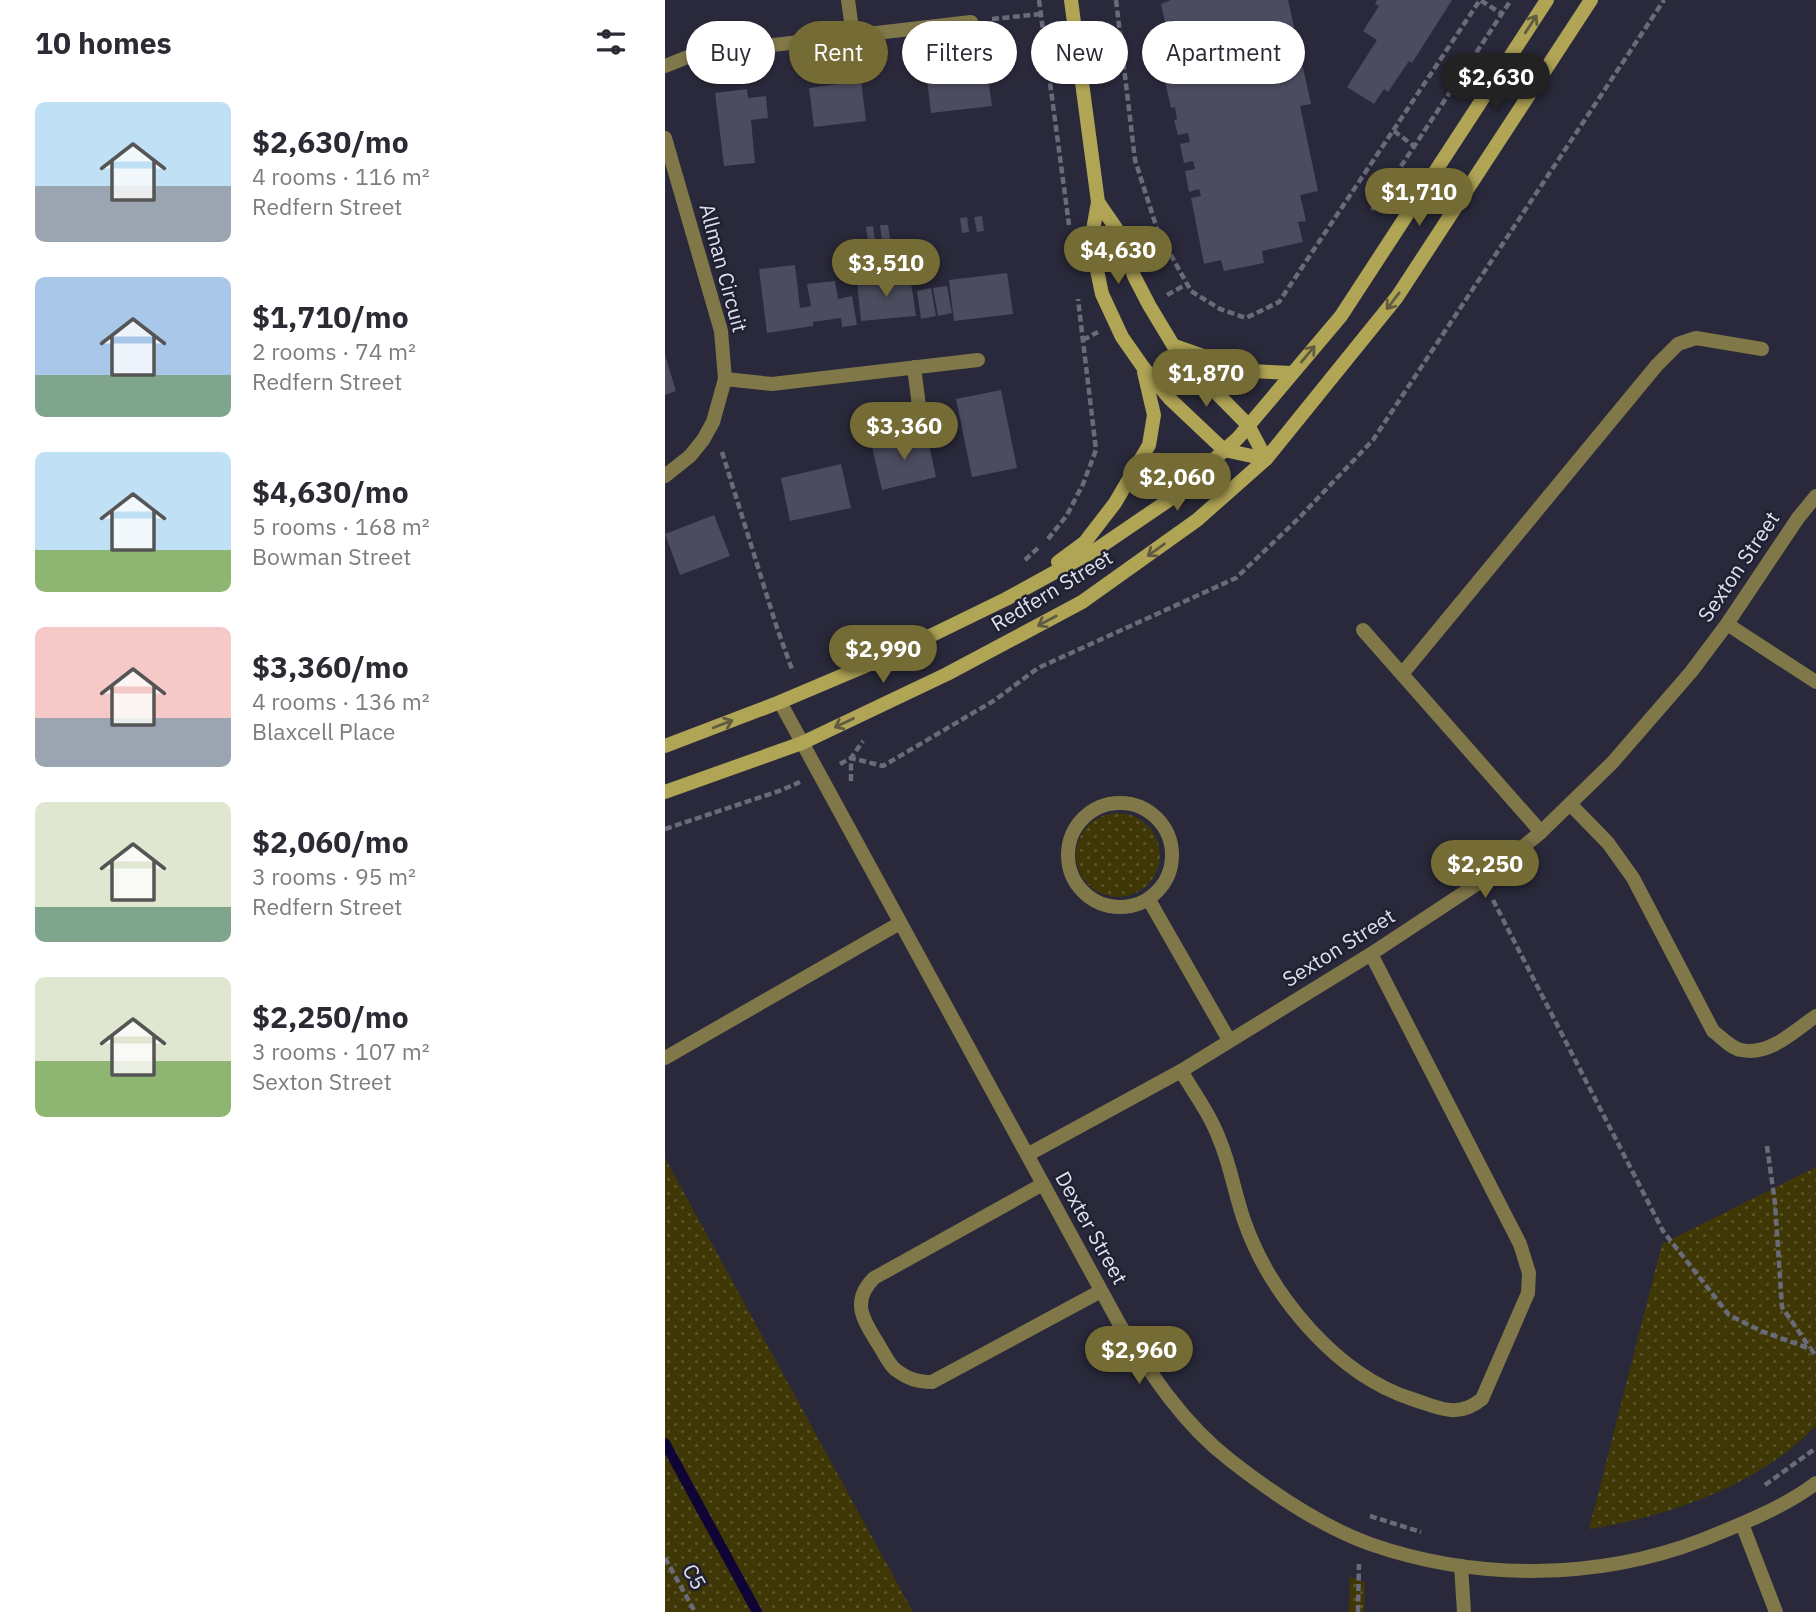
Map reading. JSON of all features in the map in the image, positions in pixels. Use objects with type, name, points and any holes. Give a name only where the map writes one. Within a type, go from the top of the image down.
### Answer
[{"type":"main road","points":[[1071,0],[1098,202],[1091,241],[1102,294],[1122,337],[1170,400],[1224,450],[1265,459]]},
{"type":"main road","name":"Redfern Street","points":[[665,746],[891,656],[1006,600],[1097,549],[1169,500],[1248,425],[1341,316],[1546,0]]},
{"type":"main road","name":"Redfern Street","points":[[665,792],[802,743],[947,674],[1083,602],[1197,520],[1265,459],[1397,298],[1591,0]]},
{"type":"main road","points":[[1098,202],[1121,234],[1135,276],[1173,345],[1194,371],[1248,425],[1265,459]]},
{"type":"main road","points":[[1173,345],[1247,371],[1292,373]]},
{"type":"main road","points":[[1006,600],[1085,542],[1115,503],[1149,445],[1154,415],[1143,368]]},
{"type":"street","points":[[848,0],[851,21]]},
{"type":"street","points":[[665,66],[695,54],[789,43]]},
{"type":"street","name":"Allman Circuit","points":[[665,138],[721,331],[725,379],[713,422],[702,440],[690,456],[665,476]]},
{"type":"street","points":[[1402,674],[1648,376],[1678,344],[1696,338],[1762,349]]},
{"type":"street","points":[[725,379],[772,384],[978,360]]},
{"type":"street","points":[[914,367],[920,414]]},
{"type":"street","name":"Sexton Street","points":[[1027,1155],[1181,1071],[1371,954],[1483,880],[1541,832],[1621,753],[1691,672],[1816,496]]},
{"type":"street","points":[[1727,624],[1816,682]]},
{"type":"street","points":[[1363,630],[1541,832]]},
{"type":"street","name":"Dexter Street","points":[[781,702],[1120,1325],[1158,1384],[1180,1411],[1228,1459],[1311,1516],[1360,1539],[1430,1561],[1498,1570],[1570,1570],[1641,1560],[1676,1550],[1742,1524],[1816,1483]]},
{"type":"street","points":[[1115,803],[1132,804],[1148,811],[1161,822],[1170,838],[1173,855],[1170,872],[1162,888],[1149,900],[1133,907],[1115,908],[1099,904],[1084,895],[1073,881],[1067,865],[1067,848],[1078,824],[1098,807],[1115,803]]},
{"type":"street","points":[[1571,805],[1608,842],[1633,878],[1713,1031],[1735,1048],[1760,1051],[1776,1044],[1816,1016]]},
{"type":"street","points":[[1149,900],[1229,1040]]},
{"type":"street","points":[[665,1058],[900,923]]},
{"type":"street","points":[[1181,1071],[1211,1118],[1221,1142],[1245,1223],[1257,1251],[1287,1302],[1326,1346],[1371,1380],[1394,1393],[1451,1412],[1471,1407],[1482,1399],[1528,1293],[1529,1273],[1520,1244],[1371,954]]},
{"type":"street","points":[[1043,1184],[874,1278],[864,1288],[860,1302],[862,1317],[893,1369],[916,1382],[932,1382],[1101,1291]]},
{"type":"street","points":[[1742,1524],[1776,1612]]},
{"type":"street","points":[[1461,1566],[1464,1612]]},
{"type":"path","points":[[1039,0],[1070,231]]},
{"type":"path","points":[[1116,0],[1135,160],[1158,232],[1191,290],[1220,309],[1246,318],[1279,302],[1480,0],[1501,14]]},
{"type":"path","points":[[1372,210],[1511,0]]},
{"type":"path","points":[[980,21],[1041,14]]},
{"type":"path","points":[[1394,131],[1414,146]]},
{"type":"path","points":[[1021,564],[1047,540],[1067,515],[1087,477],[1096,450],[1076,285]]},
{"type":"path","points":[[713,422],[793,672]]},
{"type":"path","points":[[781,678],[804,667]]},
{"type":"path","points":[[864,739],[851,758],[883,766]]},
{"type":"path","points":[[665,829],[779,791]]},
{"type":"path","points":[[1483,880],[1664,1231],[1729,1315],[1761,1331],[1811,1349]]},
{"type":"path","points":[[1767,1146],[1775,1203],[1782,1307],[1816,1356]]},
{"type":"path","points":[[1358,1612],[1360,1539]]},
{"type":"path","name":"C5","points":[[665,1558],[695,1612]]},
{"type":"shaded area","points":[[1118,813],[1134,816],[1148,825],[1157,839],[1160,855],[1157,871],[1148,885],[1134,894],[1118,897],[1102,894],[1088,885],[1079,871],[1076,855],[1079,839],[1088,825],[1102,816]]},
{"type":"shaded area","points":[[665,1158],[913,1612],[665,1612]]},
{"type":"shaded area","points":[[1816,1167],[1816,1426],[1793,1447],[1740,1482],[1681,1507],[1589,1529],[1662,1244]]},
{"type":"shaded area","points":[[1350,1577],[1365,1582],[1364,1612],[1349,1612]]},
{"type":"building","points":[[1171,0],[1288,0],[1293,21],[1165,21],[1161,4]]},
{"type":"building","points":[[1377,0],[1452,0],[1412,63],[1409,61],[1388,92],[1384,89],[1374,104],[1347,87],[1377,40],[1363,31],[1379,6],[1375,4]]},
{"type":"building","points":[[1305,77],[1311,104],[1300,106],[1318,191],[1300,195],[1306,221],[1298,222],[1303,242],[1262,251],[1264,263],[1224,271],[1221,260],[1204,264],[1191,198],[1201,196],[1199,189],[1189,192],[1185,171],[1195,169],[1193,161],[1184,163],[1180,144],[1190,142],[1188,133],[1178,135],[1174,120],[1177,119],[1175,107],[1171,108],[1166,84],[1305,84]]},
{"type":"building","points":[[861,84],[866,121],[814,127],[809,88]]},
{"type":"building","points":[[928,84],[989,84],[992,106],[931,113]]},
{"type":"building","points":[[747,89],[748,98],[766,96],[768,118],[751,120],[755,163],[724,166],[715,93]]},
{"type":"building","points":[[982,216],[984,231],[977,232],[974,217]]},
{"type":"building","points":[[967,217],[969,232],[962,233],[960,218]]},
{"type":"building","points":[[880,225],[888,225],[890,239],[882,240]]},
{"type":"building","points":[[873,226],[875,240],[868,241],[866,227]]},
{"type":"building","points":[[795,265],[800,308],[811,306],[807,284],[835,281],[838,299],[852,296],[857,325],[842,327],[841,318],[813,322],[813,326],[767,333],[759,269]]},
{"type":"building","points":[[1007,273],[1013,314],[954,321],[949,280]]},
{"type":"building","points":[[910,276],[916,316],[861,321],[857,282]]},
{"type":"building","points":[[947,286],[952,313],[938,316],[933,288]]},
{"type":"building","points":[[931,288],[936,316],[921,319],[917,291]]},
{"type":"building","points":[[665,355],[676,391],[665,395]]},
{"type":"building","points":[[1001,390],[1017,468],[972,477],[956,399]]},
{"type":"building","points":[[927,435],[936,477],[882,490],[872,447]]},
{"type":"building","points":[[841,464],[851,508],[790,521],[781,478]]},
{"type":"building","points":[[714,515],[730,556],[680,575],[665,534]]},
{"type":"waterway","points":[[665,1443],[757,1612]]}]
